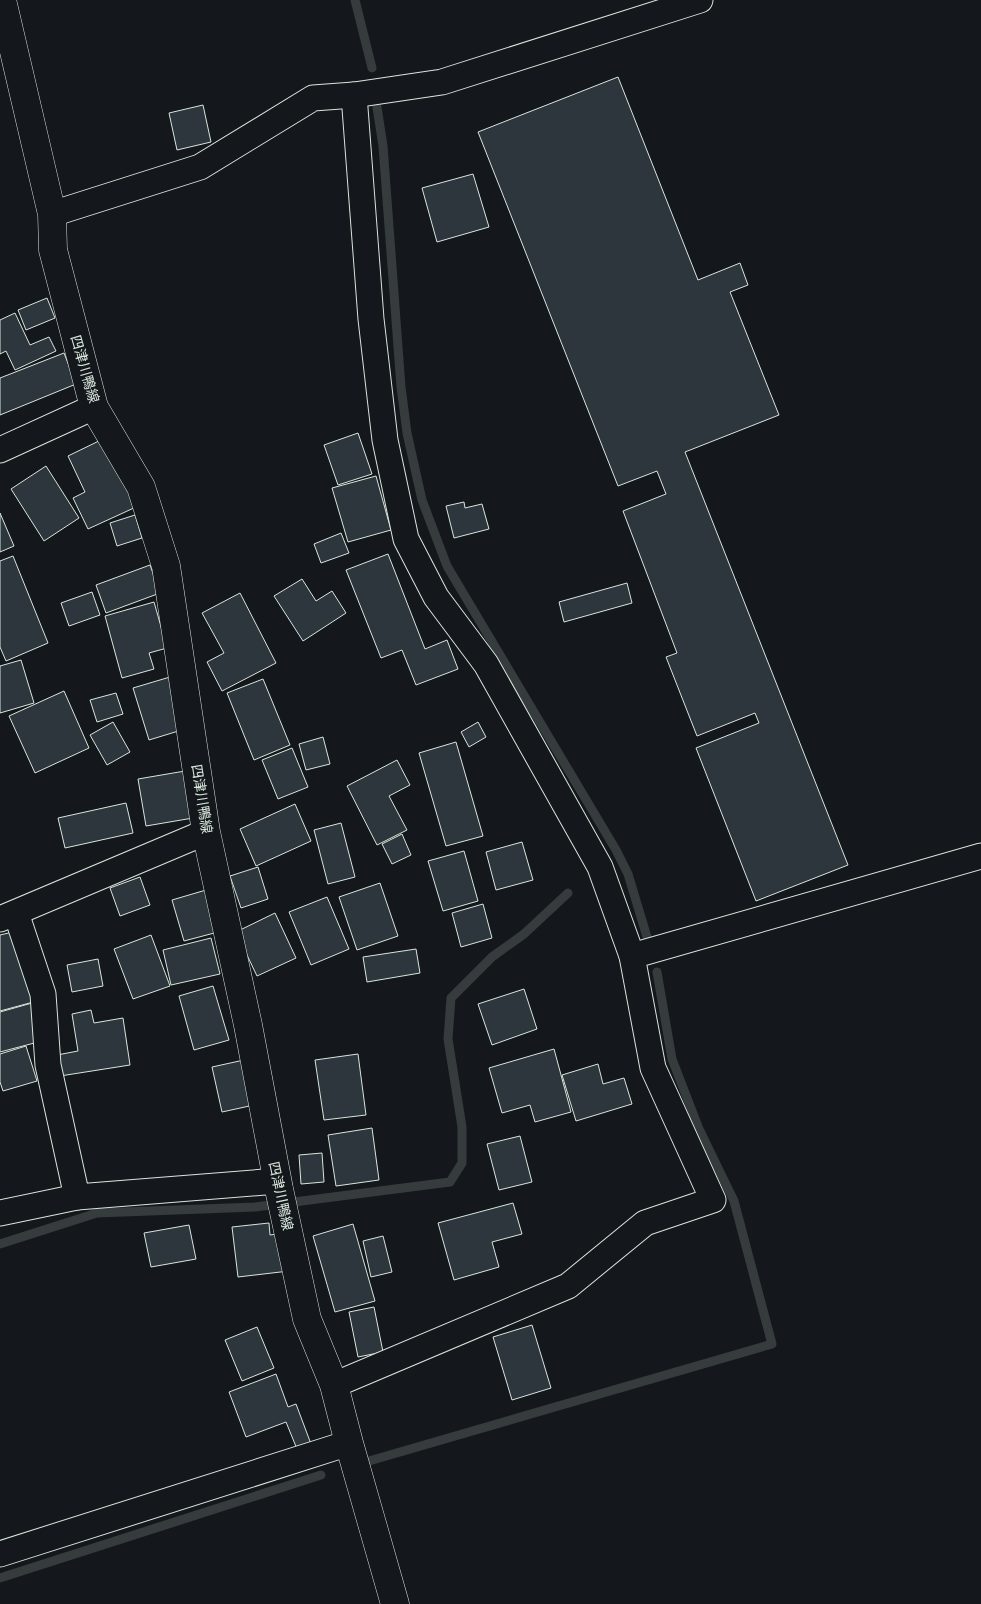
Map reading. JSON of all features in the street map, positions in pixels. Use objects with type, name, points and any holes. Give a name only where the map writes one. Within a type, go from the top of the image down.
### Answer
[{"type":"main road","name":"四津川鴨線","points":[[2,0],[52,214],[53,250],[94,407],[141,487],[166,566],[206,832],[248,1025],[278,1185],[307,1319],[334,1385],[348,1443],[395,1604]]},
{"type":"street","points":[[52,214],[200,167],[313,98],[354,95],[442,82],[700,0]]},
{"type":"street","points":[[334,1385],[568,1286],[645,1223],[713,1200],[653,1068],[632,956],[600,867],[486,664],[436,597],[406,539],[385,440],[374,347],[354,95]]},
{"type":"street","points":[[0,450],[94,407]]},
{"type":"street","points":[[77,1197],[48,1064],[44,994],[8,916],[206,832]]},
{"type":"street","points":[[632,956],[981,856]]},
{"type":"street","points":[[0,1213],[77,1197],[278,1185]]},
{"type":"street","points":[[0,1554],[348,1443]]},
{"type":"building","points":[[618,77],[698,280],[740,263],[748,285],[730,292],[779,415],[685,452],[848,865],[756,901],[696,748],[759,723],[755,713],[697,736],[666,657],[677,653],[623,511],[666,494],[657,471],[618,486],[478,132]]},
{"type":"building","points":[[203,105],[211,142],[177,150],[169,113]]},
{"type":"building","points":[[473,174],[489,227],[437,242],[422,188]]},
{"type":"building","points":[[47,298],[55,318],[26,330],[18,310]]},
{"type":"building","points":[[15,313],[30,345],[49,337],[56,351],[15,370],[6,351],[0,354],[0,320]]},
{"type":"building","points":[[64,353],[76,384],[0,415],[0,378]]},
{"type":"building","points":[[358,433],[372,474],[338,485],[324,445]]},
{"type":"building","points":[[103,439],[136,507],[88,529],[73,498],[85,492],[68,456]]},
{"type":"building","points":[[46,466],[79,518],[44,541],[11,489]]},
{"type":"building","points":[[376,476],[391,530],[348,542],[332,488]]},
{"type":"building","points":[[464,502],[465,508],[482,504],[489,529],[454,538],[446,506]]},
{"type":"building","points":[[0,513],[14,546],[0,552]]},
{"type":"building","points":[[135,515],[142,538],[117,546],[110,523]]},
{"type":"building","points":[[341,533],[349,553],[321,563],[314,544]]},
{"type":"building","points":[[388,554],[425,649],[447,640],[458,669],[416,685],[402,650],[381,658],[346,570]]},
{"type":"building","points":[[13,556],[48,643],[6,661],[0,647],[0,561]]},
{"type":"building","points":[[150,565],[160,593],[106,613],[96,585]]},
{"type":"building","points":[[302,579],[316,601],[332,591],[346,613],[303,641],[274,596]]},
{"type":"building","points":[[627,583],[632,603],[564,622],[559,602]]},
{"type":"building","points":[[92,592],[100,615],[69,626],[61,603]]},
{"type":"building","points":[[240,593],[276,663],[222,691],[207,662],[224,653],[202,613]]},
{"type":"building","points":[[154,602],[167,648],[149,653],[154,669],[122,678],[105,616]]},
{"type":"building","points":[[21,660],[34,703],[0,713],[0,666]]},
{"type":"building","points":[[170,677],[185,729],[149,740],[133,688]]},
{"type":"building","points":[[263,679],[290,745],[254,760],[227,693]]},
{"type":"building","points":[[64,691],[89,748],[35,773],[9,716]]},
{"type":"building","points":[[116,693],[123,714],[97,722],[90,700]]},
{"type":"building","points":[[113,722],[130,752],[107,765],[90,735]]},
{"type":"building","points":[[478,722],[486,737],[469,747],[461,732]]},
{"type":"building","points":[[323,737],[330,764],[306,770],[299,744]]},
{"type":"building","points":[[456,742],[483,836],[446,846],[419,753]]},
{"type":"building","points":[[292,748],[308,787],[278,799],[262,760]]},
{"type":"building","points":[[397,760],[410,785],[389,796],[407,830],[377,845],[347,786]]},
{"type":"building","points":[[185,771],[193,818],[146,826],[138,779]]},
{"type":"building","points":[[126,803],[133,833],[65,848],[58,818]]},
{"type":"building","points":[[295,804],[311,841],[256,866],[240,829]]},
{"type":"building","points":[[341,823],[355,877],[328,884],[314,830]]},
{"type":"building","points":[[402,834],[411,855],[392,864],[382,844]]},
{"type":"building","points":[[522,842],[533,880],[496,890],[486,852]]},
{"type":"building","points":[[464,851],[478,901],[443,911],[428,861]]},
{"type":"building","points":[[258,867],[268,899],[241,908],[230,876]]},
{"type":"building","points":[[140,877],[150,905],[120,916],[110,888]]},
{"type":"building","points":[[380,883],[398,936],[357,950],[339,897]]},
{"type":"building","points":[[206,890],[218,932],[184,941],[172,900]]},
{"type":"building","points":[[327,897],[349,949],[311,965],[289,912]]},
{"type":"building","points":[[483,904],[492,938],[461,947],[452,913]]},
{"type":"building","points":[[275,913],[296,958],[257,976],[236,932]]},
{"type":"building","points":[[17,931],[37,1001],[0,1011],[0,935]]},
{"type":"building","points":[[151,935],[170,986],[133,999],[114,949]]},
{"type":"building","points":[[211,938],[220,974],[171,985],[163,950]]},
{"type":"building","points":[[416,949],[420,973],[367,982],[363,957]]},
{"type":"building","points":[[98,959],[103,986],[72,992],[67,965]]},
{"type":"building","points":[[213,986],[229,1040],[194,1050],[179,996]]},
{"type":"building","points":[[524,989],[537,1029],[492,1045],[478,1004]]},
{"type":"building","points":[[32,1003],[42,1041],[0,1052],[0,1012]]},
{"type":"building","points":[[91,1010],[94,1023],[123,1018],[130,1065],[60,1076],[57,1055],[78,1051],[72,1014]]},
{"type":"building","points":[[26,1046],[37,1081],[3,1091],[0,1082],[0,1054]]},
{"type":"building","points":[[554,1049],[571,1112],[535,1122],[530,1105],[502,1113],[489,1068]]},
{"type":"building","points":[[358,1054],[366,1115],[324,1120],[315,1060]]},
{"type":"building","points":[[244,1060],[254,1105],[222,1112],[212,1067]]},
{"type":"building","points":[[598,1064],[603,1084],[624,1078],[632,1104],[576,1121],[562,1075]]},
{"type":"building","points":[[372,1128],[379,1180],[336,1186],[328,1135]]},
{"type":"building","points":[[520,1136],[532,1182],[499,1190],[487,1144]]},
{"type":"building","points":[[322,1153],[324,1182],[301,1184],[299,1155]]},
{"type":"building","points":[[513,1203],[522,1234],[492,1242],[499,1267],[454,1280],[438,1223]]},
{"type":"building","points":[[269,1223],[270,1235],[285,1233],[289,1271],[238,1277],[232,1227]]},
{"type":"building","points":[[353,1224],[375,1301],[335,1312],[313,1236]]},
{"type":"building","points":[[189,1225],[196,1259],[151,1267],[144,1233]]},
{"type":"building","points":[[383,1236],[392,1272],[371,1277],[363,1241]]},
{"type":"building","points":[[374,1307],[383,1352],[358,1357],[349,1312]]},
{"type":"building","points":[[532,1325],[551,1388],[512,1400],[493,1337]]},
{"type":"building","points":[[257,1327],[274,1368],[242,1381],[225,1340]]},
{"type":"building","points":[[276,1374],[288,1407],[296,1404],[311,1444],[297,1449],[286,1422],[246,1437],[229,1392]]},
{"type":"waterway","points":[[355,0],[372,68]]},
{"type":"waterway","points":[[377,107],[383,146],[401,387],[407,433],[422,500],[447,566],[616,850],[628,874],[647,937]]},
{"type":"waterway","points":[[0,1244],[97,1213],[255,1207],[450,1182],[462,1163],[462,1127],[448,1039],[451,998],[492,957],[524,934],[568,893]]},
{"type":"waterway","points":[[369,1461],[772,1344],[734,1201],[699,1129],[672,1059],[657,972]]},
{"type":"waterway","points":[[0,1578],[321,1475]]}]
